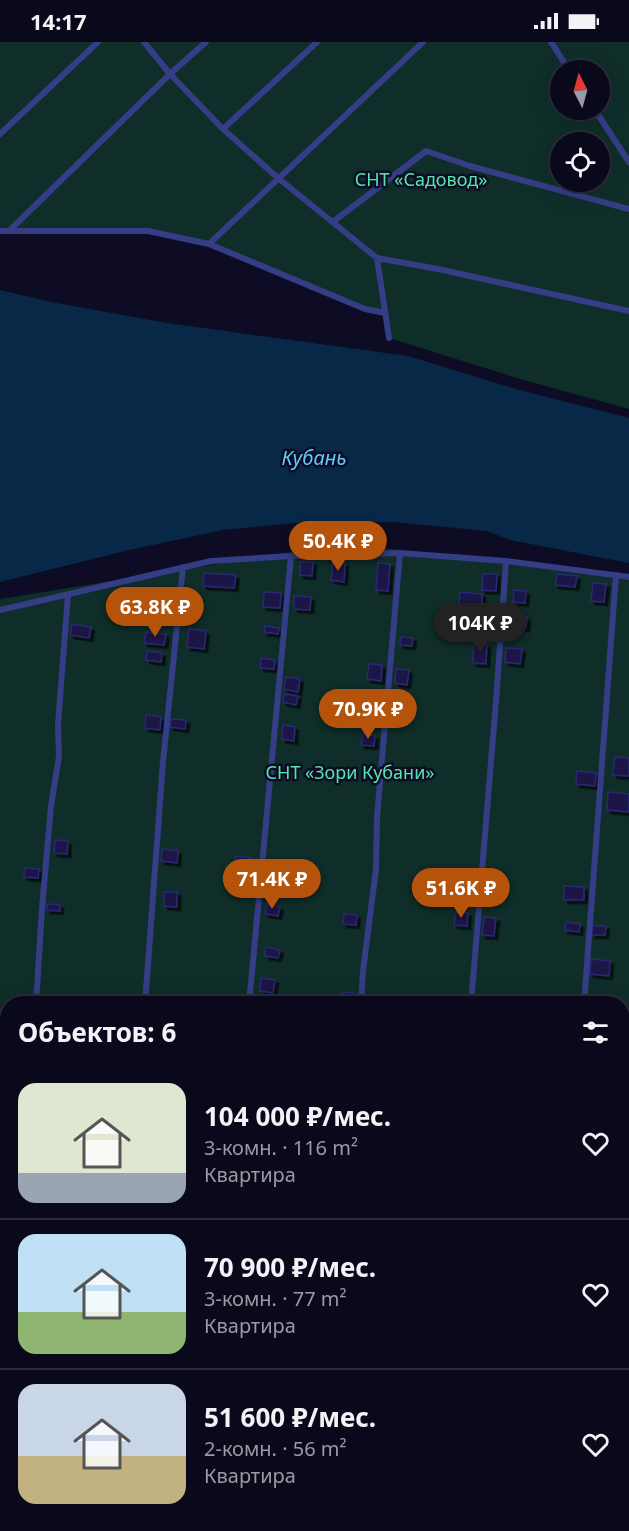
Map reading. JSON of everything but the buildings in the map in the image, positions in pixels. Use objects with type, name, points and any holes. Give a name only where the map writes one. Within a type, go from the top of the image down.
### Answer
[{"type":"lane","points":[[0,134],[98,42]]},
{"type":"lane","points":[[144,42],[170,74],[223,129],[278,178],[377,258],[629,311]]},
{"type":"lane","points":[[9,231],[170,74],[206,42]]},
{"type":"lane","points":[[223,129],[317,42]]},
{"type":"lane","points":[[209,244],[423,42]]},
{"type":"lane","points":[[551,42],[563,60]]},
{"type":"lane","points":[[602,120],[629,162]]},
{"type":"lane","points":[[334,221],[426,151],[470,166],[629,209]]},
{"type":"lane","points":[[0,231],[148,231],[209,244],[365,309],[385,313]]},
{"type":"lane","points":[[377,258],[389,338]]},
{"type":"lane","points":[[361,996],[376,869],[377,817],[400,553]]},
{"type":"lane","points":[[0,610],[210,561],[291,556],[400,553],[506,561],[629,577]]},
{"type":"lane","points":[[250,996],[291,556]]},
{"type":"lane","points":[[472,996],[506,561]]},
{"type":"lane","points":[[146,996],[163,762],[183,567]]},
{"type":"lane","points":[[585,996],[616,575]]},
{"type":"lane","points":[[37,996],[48,840],[59,756],[58,724],[68,594]]},
{"type":"green space","name":"СНТ «Садовод»","points":[[0,42],[551,42],[563,60],[550,60],[550,120],[610,120],[610,60],[566,60],[554,42],[629,42],[629,409],[520,379],[389,338],[385,313],[365,309],[209,244],[148,231],[0,232]]},
{"type":"green space","name":"СНТ «Зори Кубани»","points":[[347,543],[629,580],[629,996],[0,996],[0,599]]},
{"type":"water","name":"Кубань","points":[[0,290],[51,302],[167,323],[408,356],[516,389],[629,418],[629,563],[510,540],[487,531],[393,522],[293,523],[223,530],[129,550],[0,582]]}]
